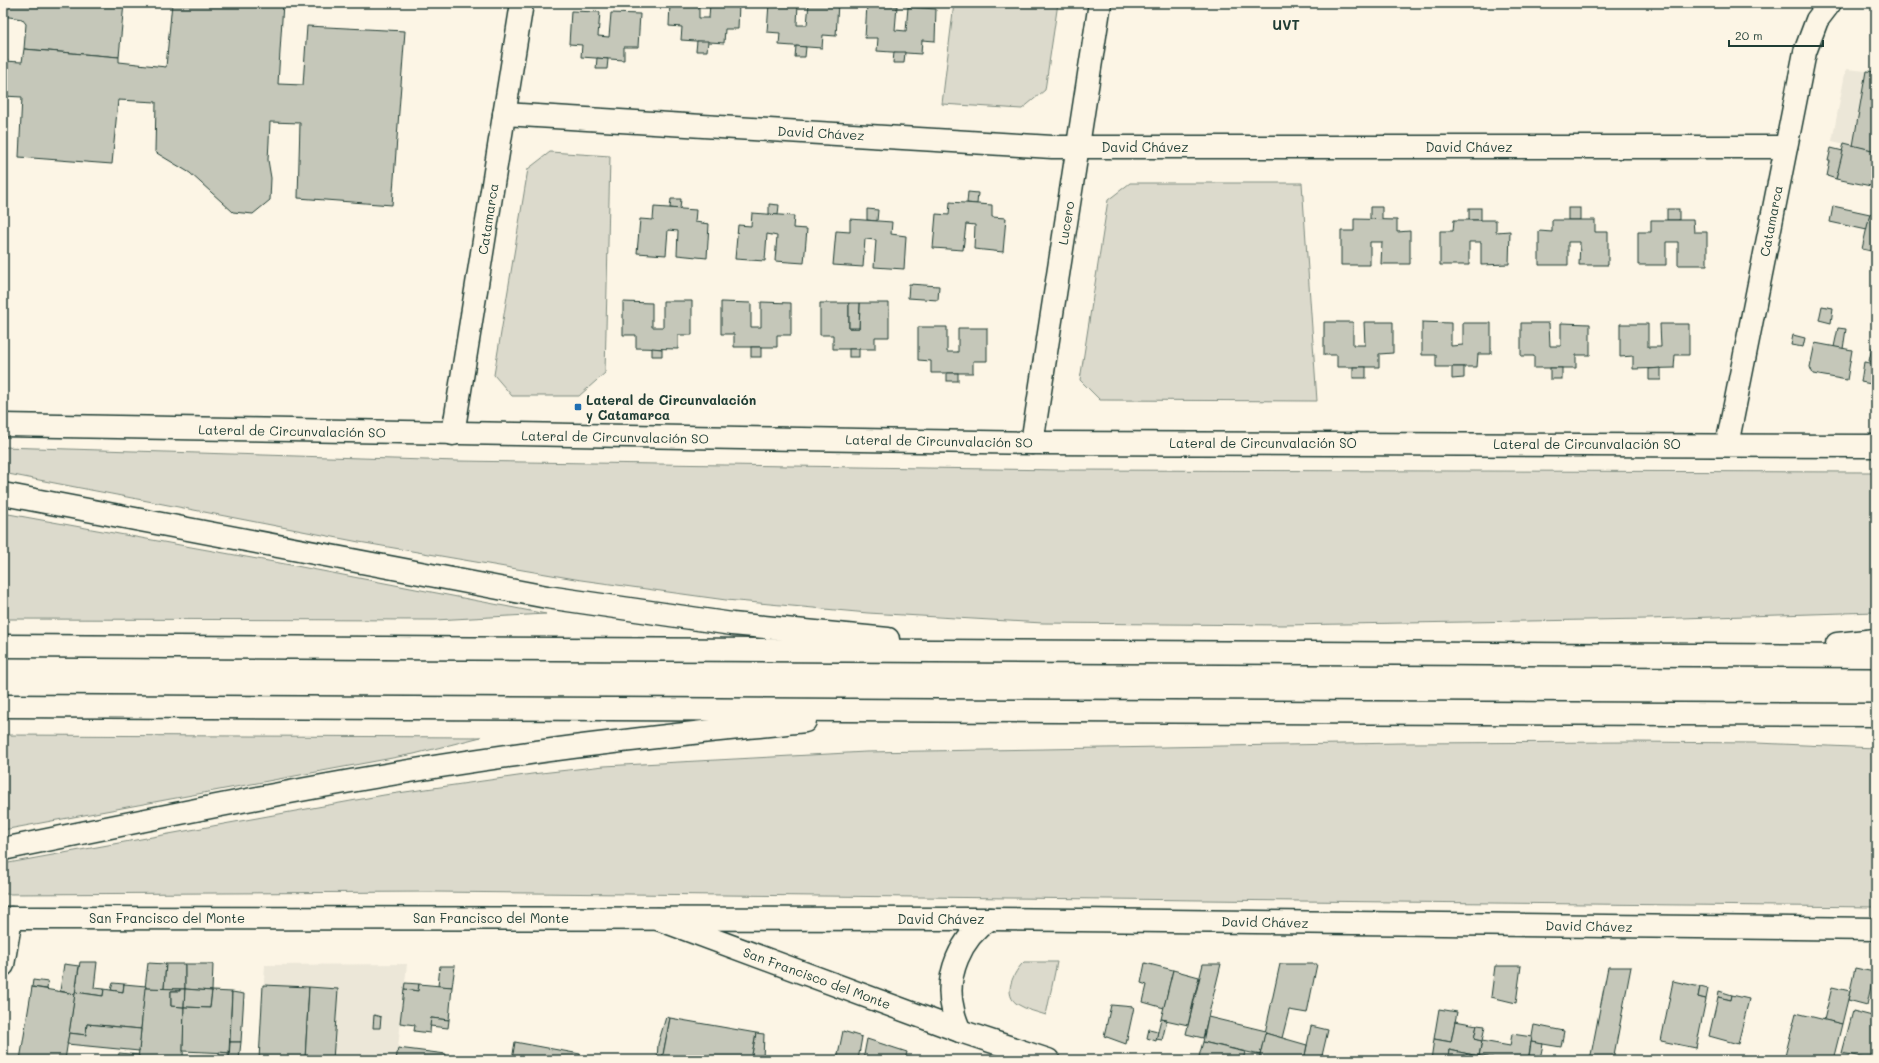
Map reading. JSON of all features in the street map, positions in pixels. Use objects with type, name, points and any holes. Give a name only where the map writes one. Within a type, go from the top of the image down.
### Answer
[{"type":"main road","name":"Catamarca","points":[[453,434],[522,3]]},
{"type":"main road","name":"Lucero","points":[[1032,443],[1100,3]]},
{"type":"main road","name":"Catamarca","points":[[1727,445],[1805,52],[1817,20],[1830,3]]},
{"type":"main road","name":"David Chávez","points":[[504,114],[1052,147],[1786,147]]},
{"type":"main road","name":"Lateral de Circunvalación SO","points":[[3,425],[1032,443],[1876,446]]},
{"type":"main road","points":[[3,494],[547,597],[732,624],[1022,652]]},
{"type":"main road","points":[[1724,655],[1876,640]]},
{"type":"main road","points":[[3,646],[1876,656]]},
{"type":"main road","points":[[3,706],[1876,715]]},
{"type":"main road","points":[[3,849],[296,791],[513,755],[909,710]]},
{"type":"main road","points":[[1770,714],[1876,725]]},
{"type":"main road","points":[[3,965],[7,918]]},
{"type":"main road","name":"San Francisco del Monte","points":[[7,918],[655,918],[960,1031],[1048,1060]]},
{"type":"main road","name":"David Chávez","points":[[655,918],[990,919],[1876,929]]},
{"type":"main road","points":[[960,1031],[953,1010],[951,995],[955,963],[969,938],[990,919]]},
{"type":"shaded area","points":[[954,3],[1058,3],[1045,90],[1022,109],[942,104]]},
{"type":"shaded area","points":[[1846,69],[1876,72],[1876,151],[1832,141]]},
{"type":"shaded area","points":[[550,152],[610,156],[605,373],[579,396],[512,396],[494,375],[528,169]]},
{"type":"shaded area","points":[[1130,183],[1302,183],[1317,401],[1100,400],[1080,380],[1108,200]]},
{"type":"shaded area","points":[[3,447],[458,461],[1058,470],[1876,472],[1876,612],[1649,619],[1283,625],[1043,623],[868,613],[726,600],[581,580],[359,542],[3,473]]},
{"type":"shaded area","points":[[3,513],[296,566],[546,614],[435,620],[3,619]]},
{"type":"shaded area","points":[[3,735],[481,737],[414,754],[3,830]]},
{"type":"shaded area","points":[[1402,743],[1756,743],[1876,748],[1876,907],[435,892],[3,894],[3,864],[384,795],[532,774],[604,766],[866,752]]},
{"type":"shaded area","points":[[1024,962],[1057,962],[1046,1015],[1022,1007],[1014,1001],[1011,996],[1010,990],[1013,977]]},
{"type":"shaded area","points":[[407,964],[398,1048],[446,1054],[445,1060],[259,1060],[265,965]]},
{"type":"building","points":[[3,3],[124,3],[119,57],[24,49],[26,24],[22,19],[3,16]]},
{"type":"building","points":[[172,3],[283,3],[278,84],[303,85],[307,26],[405,31],[392,205],[298,198],[300,123],[270,122],[268,160],[271,178],[270,200],[253,214],[233,212],[190,173],[155,152],[156,102],[118,100],[112,164],[19,157],[22,97],[3,96],[3,61],[22,62],[24,49],[119,57],[119,62],[166,67]]},
{"type":"building","points":[[670,3],[699,3],[699,18],[709,18],[710,3],[739,3],[738,29],[725,29],[724,43],[681,40],[682,27],[669,26]]},
{"type":"building","points":[[769,3],[798,3],[797,25],[807,25],[809,3],[838,3],[836,36],[823,35],[822,48],[779,45],[780,33],[767,32]]},
{"type":"building","points":[[867,4],[897,6],[895,30],[906,31],[908,7],[936,9],[935,41],[922,40],[921,54],[877,51],[878,38],[865,38]]},
{"type":"building","points":[[571,11],[600,12],[598,36],[609,37],[611,13],[640,14],[638,47],[624,47],[624,60],[581,57],[582,45],[569,44]]},
{"type":"building","points":[[697,41],[708,41],[707,51],[696,51]]},
{"type":"building","points":[[796,46],[806,47],[805,57],[795,57]]},
{"type":"building","points":[[894,52],[905,52],[904,63],[893,63]]},
{"type":"building","points":[[597,58],[608,59],[607,69],[596,69]]},
{"type":"building","points":[[1866,71],[1876,72],[1876,151],[1853,146]]},
{"type":"building","points":[[1844,143],[1876,151],[1876,187],[1836,179]]},
{"type":"building","points":[[1831,148],[1843,151],[1836,179],[1827,176]]},
{"type":"building","points":[[968,192],[978,193],[977,204],[967,203]]},
{"type":"building","points":[[671,199],[681,199],[680,209],[670,208]]},
{"type":"building","points":[[950,202],[992,205],[992,217],[1006,218],[1003,252],[974,249],[975,225],[966,224],[963,250],[933,248],[936,214],[949,215]]},
{"type":"building","points":[[769,204],[779,205],[778,215],[769,214]]},
{"type":"building","points":[[1833,206],[1870,214],[1867,230],[1830,222]]},
{"type":"building","points":[[654,207],[696,210],[695,222],[709,224],[707,258],[677,255],[678,231],[668,230],[666,255],[637,253],[640,219],[653,220]]},
{"type":"building","points":[[1370,207],[1382,207],[1382,220],[1370,219]]},
{"type":"building","points":[[1469,208],[1481,208],[1481,220],[1469,220]]},
{"type":"building","points":[[1568,208],[1580,208],[1580,220],[1568,220]]},
{"type":"building","points":[[867,209],[878,210],[877,221],[867,220]]},
{"type":"building","points":[[1667,209],[1679,209],[1679,220],[1667,220]]},
{"type":"building","points":[[752,213],[794,216],[793,228],[807,229],[804,263],[775,261],[777,236],[767,234],[765,261],[735,259],[738,225],[751,226]]},
{"type":"building","points":[[1870,214],[1876,215],[1876,252],[1862,249]]},
{"type":"building","points":[[850,219],[892,222],[891,234],[906,236],[904,269],[874,267],[876,240],[865,239],[863,267],[833,265],[836,231],[850,232]]},
{"type":"building","points":[[1354,219],[1397,220],[1397,232],[1410,231],[1410,264],[1381,264],[1382,242],[1370,242],[1370,265],[1341,265],[1341,231],[1354,231]]},
{"type":"building","points":[[1454,220],[1496,220],[1496,232],[1510,231],[1509,264],[1481,265],[1481,242],[1469,242],[1469,265],[1440,265],[1440,231],[1453,231]]},
{"type":"building","points":[[1552,220],[1595,220],[1595,232],[1608,232],[1608,265],[1579,265],[1580,242],[1568,242],[1568,265],[1539,265],[1539,231],[1552,232]]},
{"type":"building","points":[[1651,220],[1693,220],[1694,232],[1707,232],[1707,265],[1678,265],[1678,242],[1666,242],[1666,265],[1638,265],[1638,232],[1651,232]]},
{"type":"building","points":[[909,284],[939,286],[938,300],[908,298]]},
{"type":"building","points":[[663,301],[692,301],[692,335],[678,335],[678,349],[636,348],[636,335],[623,335],[623,302],[652,303],[652,327],[663,327]]},
{"type":"building","points":[[721,302],[751,303],[751,327],[761,327],[761,302],[791,303],[791,335],[777,335],[777,347],[734,347],[734,334],[721,334]]},
{"type":"building","points":[[820,303],[849,303],[849,328],[859,328],[860,303],[889,303],[889,337],[875,337],[875,349],[833,349],[833,335],[820,335]]},
{"type":"building","points":[[849,303],[860,303],[859,328],[849,328]]},
{"type":"building","points":[[1822,306],[1833,308],[1831,323],[1819,320]]},
{"type":"building","points":[[1324,322],[1353,322],[1353,345],[1365,345],[1364,322],[1393,322],[1393,353],[1379,354],[1379,367],[1337,367],[1337,355],[1324,355]]},
{"type":"building","points":[[1422,322],[1451,323],[1451,346],[1463,345],[1463,323],[1491,323],[1491,354],[1478,354],[1477,367],[1436,367],[1436,355],[1422,355]]},
{"type":"building","points":[[1521,323],[1549,323],[1550,346],[1561,346],[1561,323],[1590,324],[1590,355],[1576,355],[1576,368],[1534,368],[1534,356],[1521,356]]},
{"type":"building","points":[[1620,324],[1648,324],[1648,347],[1661,347],[1660,324],[1689,324],[1689,355],[1675,355],[1674,368],[1633,369],[1633,356],[1620,357]]},
{"type":"building","points":[[918,327],[947,327],[947,352],[958,352],[958,328],[987,328],[987,361],[973,361],[973,373],[931,373],[931,361],[918,360]]},
{"type":"building","points":[[1838,328],[1846,329],[1843,349],[1834,347]]},
{"type":"building","points":[[1793,335],[1805,338],[1803,347],[1791,345]]},
{"type":"building","points":[[1815,343],[1852,350],[1847,380],[1813,374],[1810,367]]},
{"type":"building","points":[[751,347],[761,347],[761,357],[751,357]]},
{"type":"building","points":[[1872,347],[1876,348],[1876,362],[1869,361]]},
{"type":"building","points":[[652,348],[662,349],[662,356],[652,356]]},
{"type":"building","points":[[849,349],[859,349],[859,357],[849,357]]},
{"type":"building","points":[[1864,362],[1876,364],[1876,385],[1861,382]]},
{"type":"building","points":[[1353,367],[1366,367],[1366,378],[1353,378]]},
{"type":"building","points":[[1452,367],[1464,367],[1464,378],[1452,379]]},
{"type":"building","points":[[1550,368],[1562,368],[1562,379],[1550,379]]},
{"type":"building","points":[[1661,368],[1661,380],[1649,380],[1649,369]]},
{"type":"building","points":[[947,373],[958,373],[958,381],[947,381]]},
{"type":"building","points":[[80,962],[97,962],[94,988],[104,989],[103,996],[75,992]]},
{"type":"building","points":[[148,963],[166,964],[164,989],[145,988]]},
{"type":"building","points":[[1145,963],[1173,970],[1164,1008],[1143,1002],[1147,985],[1141,983]]},
{"type":"building","points":[[64,964],[79,966],[75,994],[60,991]]},
{"type":"building","points":[[166,964],[185,964],[185,989],[164,989]]},
{"type":"building","points":[[185,964],[213,964],[212,991],[185,989]]},
{"type":"building","points":[[1203,964],[1221,964],[1203,1038],[1186,1034]]},
{"type":"building","points":[[1280,964],[1317,964],[1307,1013],[1289,1010],[1282,1038],[1265,1033]]},
{"type":"building","points":[[440,966],[455,966],[452,987],[438,986]]},
{"type":"building","points":[[1495,966],[1521,966],[1516,1003],[1491,997]]},
{"type":"building","points":[[1608,967],[1631,967],[1613,1060],[1590,1060]]},
{"type":"building","points":[[1855,968],[1874,972],[1867,1005],[1848,1000]]},
{"type":"building","points":[[1173,970],[1199,977],[1188,1025],[1161,1019]]},
{"type":"building","points":[[33,980],[48,982],[47,989],[32,987]]},
{"type":"building","points":[[1673,981],[1700,987],[1698,997],[1706,999],[1696,1048],[1661,1041]]},
{"type":"building","points":[[113,983],[124,984],[123,992],[111,990]]},
{"type":"building","points":[[405,983],[419,984],[418,991],[404,989]]},
{"type":"building","points":[[124,984],[146,986],[141,1029],[87,1024],[86,1035],[69,1033],[75,992],[103,996],[104,989],[123,992]]},
{"type":"building","points":[[419,984],[452,987],[449,1020],[431,1018],[430,1033],[414,1031],[415,1025],[400,1023],[404,989],[418,991]]},
{"type":"building","points":[[263,985],[309,987],[305,1060],[259,1060]]},
{"type":"building","points":[[32,987],[75,994],[65,1060],[20,1060]]},
{"type":"building","points":[[309,987],[338,989],[333,1060],[305,1060]]},
{"type":"building","points":[[1700,987],[1708,989],[1706,999],[1698,997]]},
{"type":"building","points":[[1832,987],[1850,991],[1842,1024],[1824,1020]]},
{"type":"building","points":[[145,988],[180,989],[180,991],[171,991],[171,1006],[184,1007],[183,1060],[138,1060]]},
{"type":"building","points":[[180,989],[185,989],[184,1007],[171,1006],[171,991],[180,991]]},
{"type":"building","points":[[185,989],[212,991],[210,1008],[184,1007]]},
{"type":"building","points":[[212,991],[232,992],[229,1053],[183,1051],[184,1007],[210,1008]]},
{"type":"building","points":[[1719,991],[1732,995],[1731,1000],[1718,997]]},
{"type":"building","points":[[232,992],[244,994],[241,1042],[230,1042]]},
{"type":"building","points":[[1732,995],[1749,999],[1738,1044],[1709,1036],[1718,997],[1731,1000]]},
{"type":"building","points":[[1111,1005],[1134,1007],[1126,1044],[1104,1036]]},
{"type":"building","points":[[1439,1009],[1457,1012],[1451,1042],[1434,1039]]},
{"type":"building","points":[[1853,1011],[1876,1017],[1876,1060],[1842,1053]]},
{"type":"building","points":[[1796,1013],[1842,1024],[1833,1060],[1784,1060]]},
{"type":"building","points":[[374,1015],[381,1017],[380,1028],[373,1028]]},
{"type":"building","points":[[666,1017],[670,1018],[662,1060],[657,1060],[658,1044]]},
{"type":"building","points":[[1208,1017],[1266,1031],[1260,1055],[1203,1042]]},
{"type":"building","points":[[431,1018],[449,1020],[448,1028],[430,1026]]},
{"type":"building","points":[[670,1018],[756,1033],[751,1060],[662,1060]]},
{"type":"building","points":[[1161,1019],[1167,1020],[1162,1040],[1156,1039]]},
{"type":"building","points":[[1455,1021],[1477,1025],[1474,1039],[1482,1041],[1479,1056],[1449,1050],[1448,1060],[1431,1060],[1434,1039],[1451,1042]]},
{"type":"building","points":[[87,1024],[141,1029],[139,1051],[67,1044],[69,1033],[86,1035]]},
{"type":"building","points":[[1477,1025],[1485,1026],[1482,1041],[1474,1039]]},
{"type":"building","points":[[1534,1025],[1564,1031],[1561,1047],[1531,1042]]},
{"type":"building","points":[[1311,1026],[1328,1030],[1321,1060],[1304,1060]]},
{"type":"building","points":[[1149,1029],[1158,1031],[1156,1041],[1147,1038]]},
{"type":"building","points":[[843,1031],[862,1037],[858,1060],[837,1060]]},
{"type":"building","points":[[756,1033],[764,1034],[763,1060],[751,1060]]},
{"type":"building","points":[[1265,1033],[1307,1045],[1304,1060],[1259,1060]]},
{"type":"building","points":[[1512,1034],[1532,1037],[1528,1060],[1492,1060],[1493,1058],[1479,1056],[1482,1041],[1510,1046]]},
{"type":"building","points":[[867,1039],[907,1052],[905,1060],[863,1060]]},
{"type":"building","points":[[230,1042],[241,1042],[239,1060],[229,1060]]},
{"type":"building","points":[[515,1042],[580,1054],[579,1060],[512,1060]]},
{"type":"building","points":[[1203,1042],[1245,1052],[1243,1060],[1198,1060]]},
{"type":"building","points":[[1531,1042],[1543,1044],[1540,1059],[1529,1057]]},
{"type":"building","points":[[398,1048],[446,1054],[445,1060],[396,1060]]},
{"type":"building","points":[[1449,1050],[1479,1056],[1479,1060],[1448,1060]]},
{"type":"building","points":[[219,1052],[229,1053],[229,1060],[219,1060]]},
{"type":"building","points":[[119,1053],[139,1055],[138,1060],[118,1060]]},
{"type":"building","points":[[1479,1056],[1493,1058],[1492,1060],[1479,1060]]},
{"type":"building","points":[[1529,1057],[1540,1059],[1543,1060],[1528,1060]]},
{"type":"place","name":"Lateral de Circunvalación y Catamarca","points":[[578,407]]},
{"type":"district","name":"UVT","points":[[1286,25]]}]
